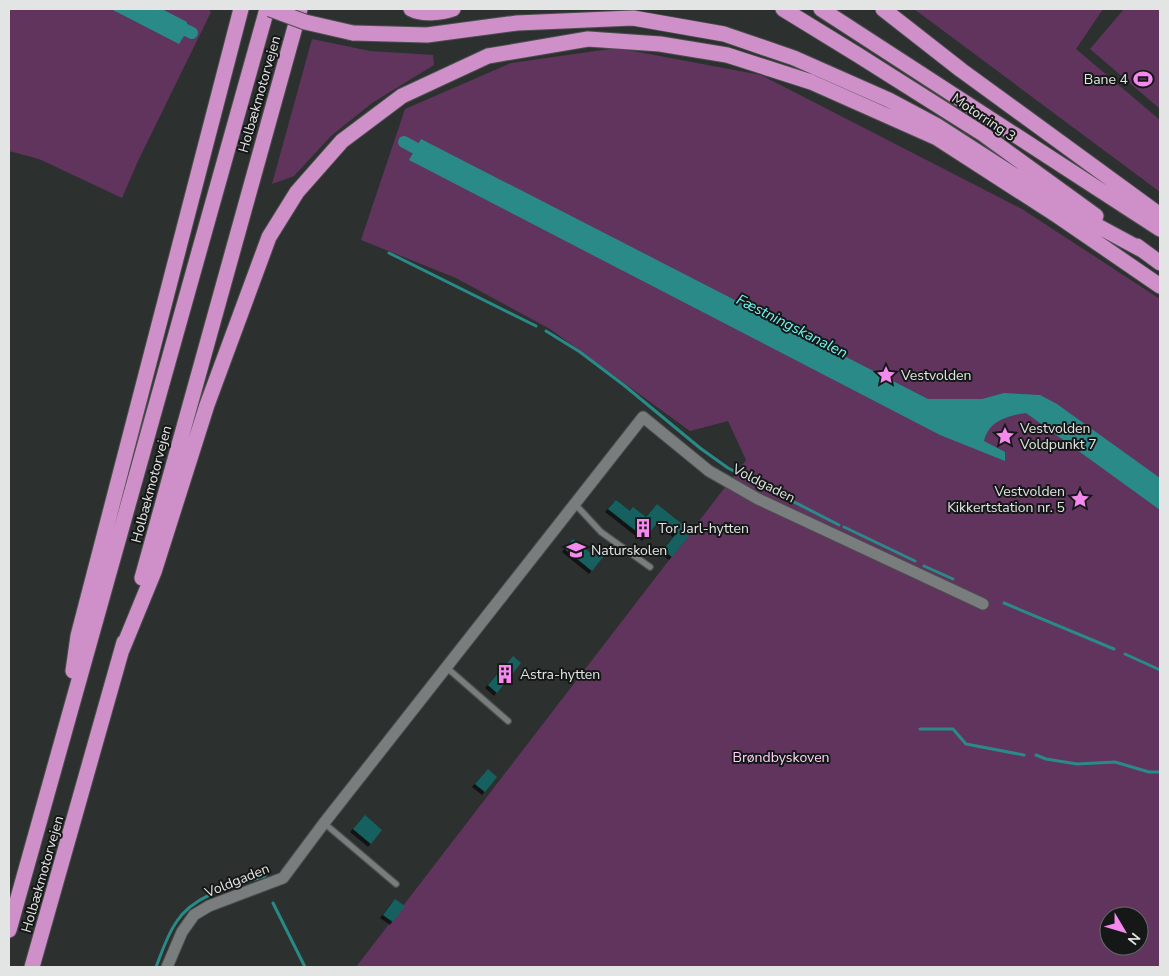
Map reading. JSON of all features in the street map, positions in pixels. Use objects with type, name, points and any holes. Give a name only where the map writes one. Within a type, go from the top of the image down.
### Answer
[{"type":"highway","points":[[65,728],[78,636],[241,9]]},
{"type":"highway","points":[[268,9],[305,22],[353,33],[427,35],[517,23],[633,18],[724,34],[794,58],[889,100],[944,130],[1068,210],[1144,251]]},
{"type":"highway","name":"Holbækmotorvejen","points":[[9,930],[268,9]]},
{"type":"highway","name":"Holbækmotorvejen","points":[[32,967],[300,9]]},
{"type":"highway","points":[[411,9],[417,12],[453,9]]},
{"type":"highway","name":"Motorring 3","points":[[783,9],[983,134],[1160,262]]},
{"type":"highway","name":"Motorring 3","points":[[822,9],[1160,229]]},
{"type":"highway","points":[[883,9],[960,70],[1160,215]]},
{"type":"highway","points":[[122,650],[154,572],[207,405],[273,229],[297,192],[342,141],[402,96],[488,56],[588,39],[660,44],[727,55],[812,82],[938,138],[1058,216],[1160,286]]},
{"type":"street","name":"Voldgaden","points":[[167,967],[182,932],[194,916],[209,906],[283,878],[324,823],[643,417],[709,471],[750,494],[983,604]]},
{"type":"lane","points":[[575,504],[601,532],[650,567]]},
{"type":"lane","points":[[446,667],[508,721]]},
{"type":"lane","points":[[324,823],[396,884]]},
{"type":"green space","points":[[9,9],[208,9],[211,12],[138,161],[122,198],[39,159],[9,151]]},
{"type":"green space","points":[[914,9],[1103,9],[1076,49],[1160,120],[1160,192]]},
{"type":"green space","name":"Bane 4","points":[[1124,9],[1160,9],[1160,109],[1090,49]]},
{"type":"green space","points":[[312,39],[370,51],[433,55],[434,65],[372,103],[331,136],[294,176],[272,184]]},
{"type":"green space","name":"Brøndbyskoven","points":[[617,48],[761,75],[1022,209],[1160,299],[1160,967],[356,967],[746,460],[728,421],[690,431],[550,329],[456,278],[361,240],[405,109],[511,63]]},
{"type":"water","points":[[111,9],[162,9],[187,22],[187,31],[179,44]]},
{"type":"water","points":[[421,139],[928,399],[982,399],[1004,393],[1040,395],[1057,404],[1160,478],[1160,510],[1026,413],[1000,420],[990,428],[987,434],[984,441],[1005,452],[1005,461],[940,435],[409,160]]},
{"type":"building","points":[[616,500],[630,511],[633,507],[646,517],[657,504],[692,532],[672,557],[663,550],[676,534],[659,521],[645,538],[608,509]]},
{"type":"building","points":[[573,539],[592,554],[596,549],[604,556],[592,571],[565,549]]},
{"type":"building","name":"Astra-hytten","points":[[513,656],[521,663],[497,693],[488,685]]},
{"type":"building","points":[[488,769],[497,777],[485,792],[475,784]]},
{"type":"building","points":[[365,815],[382,830],[371,844],[353,829]]},
{"type":"building","points":[[395,899],[405,906],[393,922],[383,915]]},
{"type":"waterway","name":"Fæstningskanalen","points":[[142,9],[192,33]]},
{"type":"waterway","name":"Fæstningskanalen","points":[[404,142],[430,156]]},
{"type":"waterway","points":[[389,253],[536,326]]},
{"type":"waterway","points":[[546,331],[580,352],[625,386],[700,448],[728,468],[839,525]]},
{"type":"waterway","points":[[844,527],[915,561]]},
{"type":"waterway","points":[[924,566],[953,579]]},
{"type":"waterway","points":[[1004,603],[1114,649]]},
{"type":"waterway","points":[[1125,654],[1160,670]]},
{"type":"waterway","points":[[920,729],[953,729],[966,744],[1024,755]]},
{"type":"waterway","points":[[1036,755],[1046,759],[1077,764],[1115,762],[1149,772],[1160,772]]},
{"type":"waterway","points":[[156,967],[170,932],[185,911],[216,892],[265,876]]},
{"type":"waterway","points":[[273,903],[305,967]]},
{"type":"place","name":"Bane 4","points":[[1143,79]]},
{"type":"place","name":"Vestvolden","points":[[886,375]]},
{"type":"place","name":"Vestvolden Voldpunkt 7","points":[[1005,436]]},
{"type":"place","name":"Vestvolden Kikkertstation nr. 5","points":[[1080,499]]},
{"type":"place","name":"Tor Jarl-hytten","points":[[643,528]]},
{"type":"place","name":"Naturskolen","points":[[576,550]]},
{"type":"place","name":"Astra-hytten","points":[[505,674]]}]
